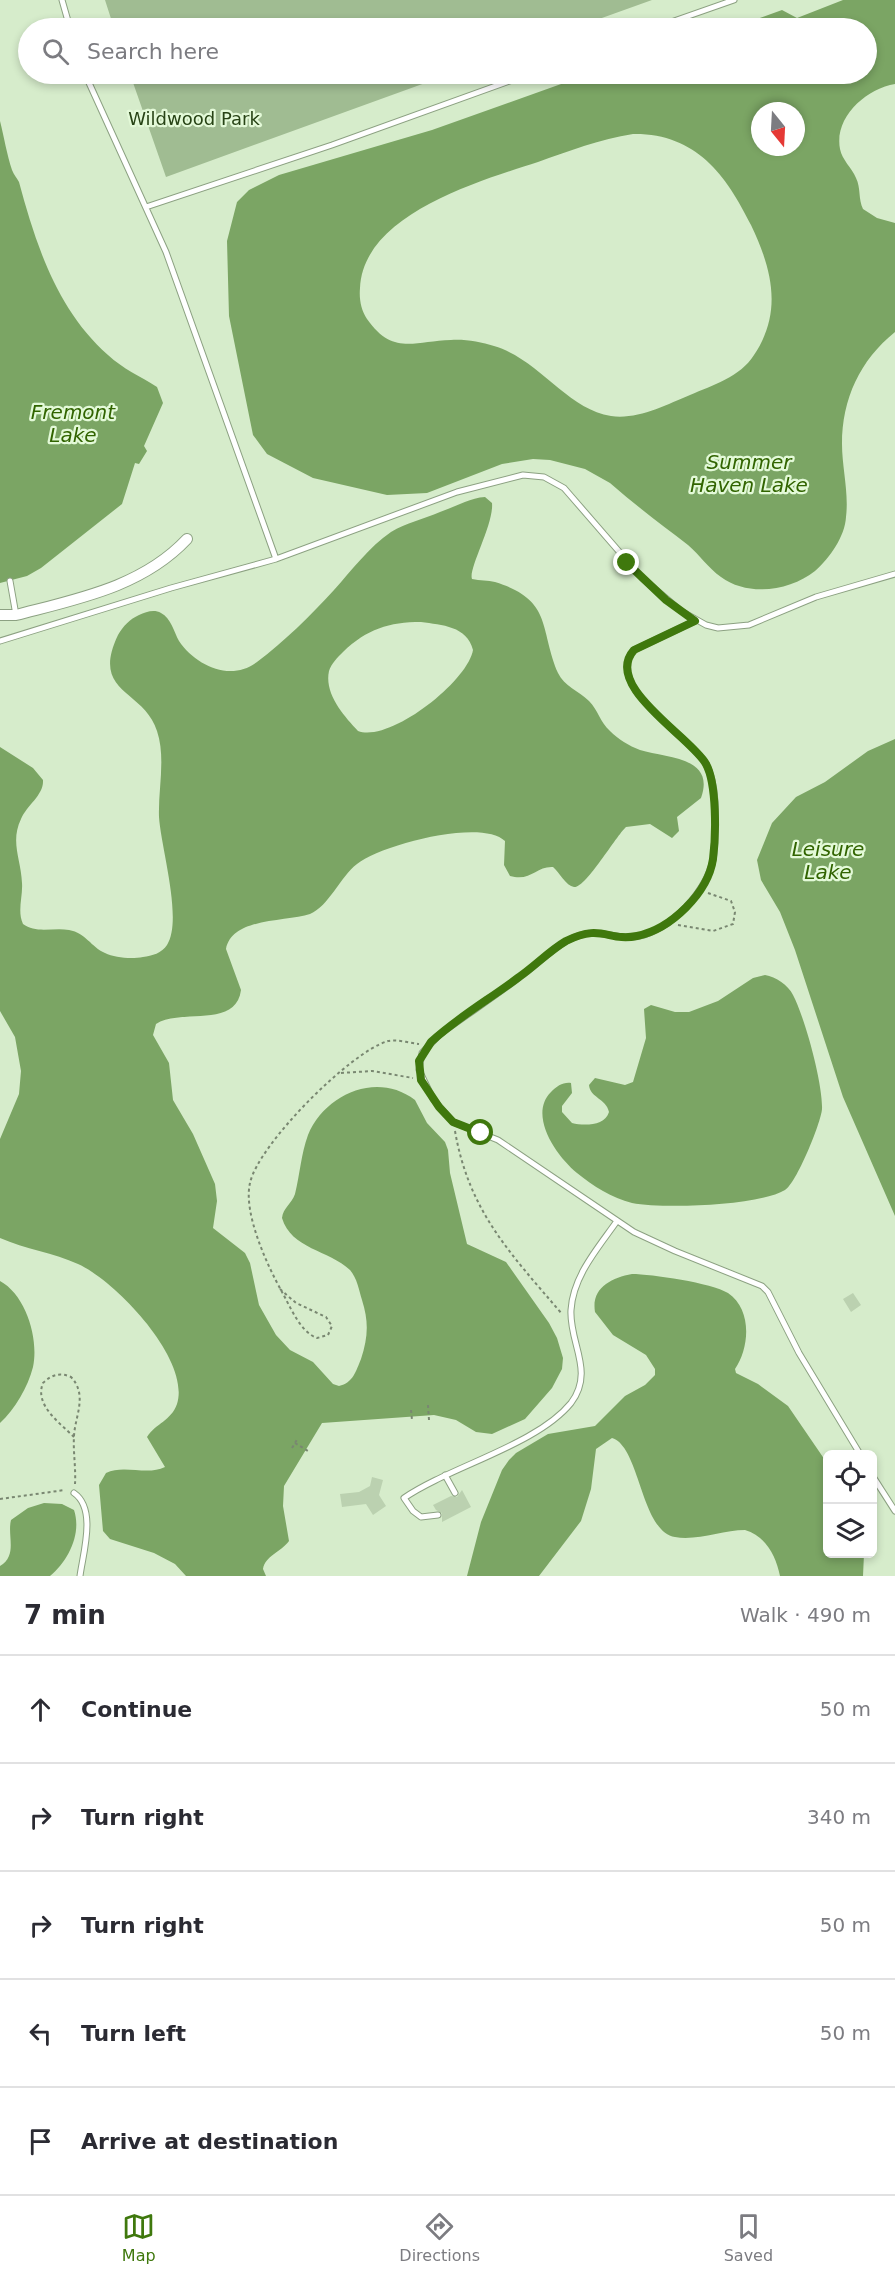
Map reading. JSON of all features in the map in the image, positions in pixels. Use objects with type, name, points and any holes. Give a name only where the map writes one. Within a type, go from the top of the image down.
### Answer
[{"type":"street","points":[[0,615],[16,615],[128,582],[163,561],[186,539]]},
{"type":"lane","points":[[62,0],[67,18]]},
{"type":"lane","points":[[683,18],[734,0]]},
{"type":"lane","points":[[91,84],[178,281],[276,559]]},
{"type":"lane","points":[[146,207],[332,145],[501,84]]},
{"type":"lane","points":[[0,641],[171,588],[276,559],[458,492],[509,477],[533,475],[544,477],[564,488],[642,578],[695,621],[718,628],[749,626],[816,597],[895,574]]},
{"type":"lane","points":[[10,581],[16,615]]},
{"type":"lane","points":[[695,621],[634,650],[628,666],[633,685],[642,702],[693,748],[710,772],[713,791],[714,853],[710,872],[697,892],[664,925],[635,937],[591,932],[564,942],[431,1042],[419,1061],[421,1080],[439,1107],[453,1122],[498,1140],[616,1221],[675,1251],[762,1286],[768,1292],[799,1353],[857,1450]]},
{"type":"lane","points":[[438,1515],[421,1517],[413,1511],[404,1498],[445,1475],[525,1437],[569,1404],[577,1393],[582,1372],[571,1311],[576,1286],[616,1221]]},
{"type":"lane","points":[[445,1475],[455,1493]]},
{"type":"lane","points":[[877,1482],[895,1511]]},
{"type":"lane","points":[[74,1493],[83,1502],[86,1517],[80,1576]]},
{"type":"path","points":[[664,925],[713,931],[733,924],[735,912],[731,900],[717,894],[697,892]]},
{"type":"path","points":[[280,1289],[296,1303],[326,1317],[332,1326],[328,1335],[317,1338],[310,1336],[280,1289],[254,1225],[249,1205],[249,1185],[263,1154],[282,1130],[340,1073],[361,1056],[386,1042],[431,1042]]},
{"type":"path","points":[[340,1073],[372,1071],[421,1080]]},
{"type":"path","points":[[453,1122],[467,1181],[486,1220],[572,1326]]},
{"type":"path","points":[[0,1499],[58,1489],[74,1493],[74,1437],[80,1409],[77,1386],[66,1375],[53,1376],[42,1383],[39,1396],[42,1403],[74,1437]]},
{"type":"path","points":[[428,1405],[429,1420]]},
{"type":"path","points":[[411,1410],[412,1420]]},
{"type":"path","points":[[292,1448],[298,1438]]},
{"type":"path","points":[[295,1443],[308,1450]]},
{"type":"green space","points":[[105,0],[652,0],[602,18],[111,18]]},
{"type":"green space","name":"Wildwood Park","points":[[133,84],[422,84],[166,177]]},
{"type":"water","name":"Summer Haven Lake","points":[[843,0],[895,0],[895,84],[873,92],[854,106],[842,126],[839,137],[841,153],[858,182],[863,209],[877,218],[895,223],[895,332],[872,355],[863,368],[855,382],[845,411],[842,444],[847,508],[843,532],[836,546],[826,560],[805,578],[781,587],[756,589],[732,583],[721,577],[688,545],[610,483],[585,469],[550,460],[533,459],[502,464],[427,493],[387,495],[313,478],[267,454],[253,435],[229,316],[227,241],[237,202],[249,190],[279,175],[432,130],[561,84],[877,84],[877,18],[797,18]],"holes":[[[633,134],[674,141],[691,149],[706,160],[731,189],[751,225],[769,274],[771,290],[769,323],[754,355],[734,375],[651,411],[631,416],[611,416],[595,412],[580,404],[510,352],[494,346],[462,340],[415,344],[395,342],[377,331],[367,319],[360,296],[366,262],[381,240],[402,221],[428,204],[486,179],[609,139]]]},
{"type":"water","name":"Summer Haven Lake","points":[[782,10],[797,18],[760,18]]},
{"type":"water","name":"Fremont Lake","points":[[0,121],[12,170],[19,182],[41,253],[62,297],[90,337],[120,364],[157,387],[163,403],[144,446],[147,451],[139,464],[135,463],[122,504],[41,568],[27,576],[0,583]]},
{"type":"water","points":[[485,497],[492,503],[492,512],[474,566],[472,579],[495,582],[527,597],[541,617],[552,657],[564,681],[589,701],[601,720],[613,734],[624,742],[640,750],[686,761],[695,766],[704,784],[701,798],[677,817],[679,831],[672,838],[650,824],[626,827],[593,871],[574,887],[565,882],[553,867],[547,867],[528,876],[510,876],[504,865],[505,841],[493,835],[475,832],[454,833],[408,842],[387,849],[357,864],[323,905],[310,914],[249,926],[238,931],[230,939],[226,949],[241,990],[237,1002],[229,1010],[218,1014],[166,1020],[156,1024],[153,1035],[169,1063],[173,1100],[193,1134],[215,1184],[217,1201],[213,1228],[245,1253],[250,1263],[259,1305],[276,1335],[290,1350],[313,1362],[333,1384],[339,1386],[351,1379],[361,1359],[367,1323],[358,1284],[350,1270],[341,1263],[293,1236],[282,1218],[295,1194],[308,1135],[316,1121],[339,1098],[354,1091],[385,1087],[400,1091],[415,1100],[427,1123],[445,1142],[467,1244],[506,1262],[557,1338],[563,1358],[562,1369],[552,1388],[525,1419],[492,1434],[476,1432],[456,1420],[434,1415],[322,1423],[284,1486],[283,1506],[289,1541],[264,1565],[266,1576],[186,1576],[175,1564],[154,1553],[110,1539],[103,1531],[99,1485],[106,1473],[165,1467],[147,1437],[171,1414],[177,1404],[178,1386],[173,1366],[162,1345],[130,1304],[94,1273],[69,1260],[0,1238],[0,1139],[19,1094],[21,1071],[15,1037],[0,1011],[0,747],[33,768],[43,780],[41,790],[21,819],[16,835],[22,883],[20,909],[23,924],[34,929],[63,929],[75,932],[109,955],[139,958],[160,952],[167,945],[173,919],[170,883],[159,817],[160,741],[150,717],[122,689],[110,669],[111,654],[122,629],[139,615],[156,611],[167,618],[186,650],[204,664],[225,671],[247,668],[297,628],[368,552],[391,532]],"holes":[[[421,622],[453,628],[465,636],[473,650],[468,663],[443,692],[426,707],[407,719],[389,728],[372,732],[358,731],[336,704],[329,688],[329,671],[333,663],[352,644],[370,632],[399,623]]]},
{"type":"water","name":"Leisure Lake","points":[[895,739],[895,1216],[843,1097],[795,950],[780,912],[761,880],[757,860],[772,823],[796,797],[825,782],[868,751]]},
{"type":"water","points":[[765,975],[781,982],[793,995],[803,1019],[822,1098],[821,1116],[813,1139],[795,1177],[785,1190],[754,1200],[733,1203],[687,1206],[647,1205],[632,1203],[610,1195],[569,1166],[553,1146],[544,1123],[542,1112],[551,1092],[560,1085],[571,1083],[572,1093],[562,1106],[562,1112],[572,1123],[577,1124],[588,1125],[603,1120],[609,1112],[607,1107],[592,1093],[589,1085],[595,1078],[625,1085],[633,1082],[646,1038],[644,1009],[651,1005],[675,1012],[689,1012],[718,1001],[753,978]]},
{"type":"water","points":[[632,1274],[667,1277],[720,1289],[736,1300],[745,1318],[746,1340],[735,1369],[736,1373],[758,1384],[788,1406],[823,1457],[823,1558],[864,1558],[863,1576],[780,1576],[769,1548],[759,1537],[745,1530],[683,1538],[664,1532],[655,1521],[648,1506],[629,1456],[621,1444],[612,1438],[596,1449],[591,1489],[581,1521],[539,1576],[467,1576],[481,1522],[502,1470],[509,1460],[516,1453],[548,1434],[595,1426],[625,1396],[645,1385],[655,1375],[655,1369],[646,1355],[613,1335],[595,1312],[596,1296],[599,1290],[617,1278]]},
{"type":"water","points":[[0,1281],[17,1296],[23,1307],[32,1331],[34,1356],[31,1375],[24,1390],[11,1411],[0,1423]]},
{"type":"water","points":[[44,1503],[62,1504],[74,1510],[75,1537],[68,1555],[50,1576],[0,1576],[0,1566],[9,1556],[10,1551],[11,1520],[28,1508]]},
{"type":"building","points":[[853,1293],[861,1305],[851,1312],[843,1299]]},
{"type":"building","points":[[372,1477],[383,1480],[379,1495],[386,1506],[373,1515],[366,1504],[342,1507],[340,1494],[359,1492],[370,1486]]},
{"type":"building","points":[[462,1490],[471,1507],[442,1522],[442,1513],[433,1505],[451,1496],[457,1497]]},
{"type":"route","points":[[481,1133],[453,1122],[439,1107],[421,1080],[419,1061],[431,1042],[564,942],[597,931],[635,937],[664,925],[690,902],[710,872],[714,853],[710,772],[693,748],[642,702],[633,685],[628,666],[634,650],[695,621],[666,600],[627,563]]}]
